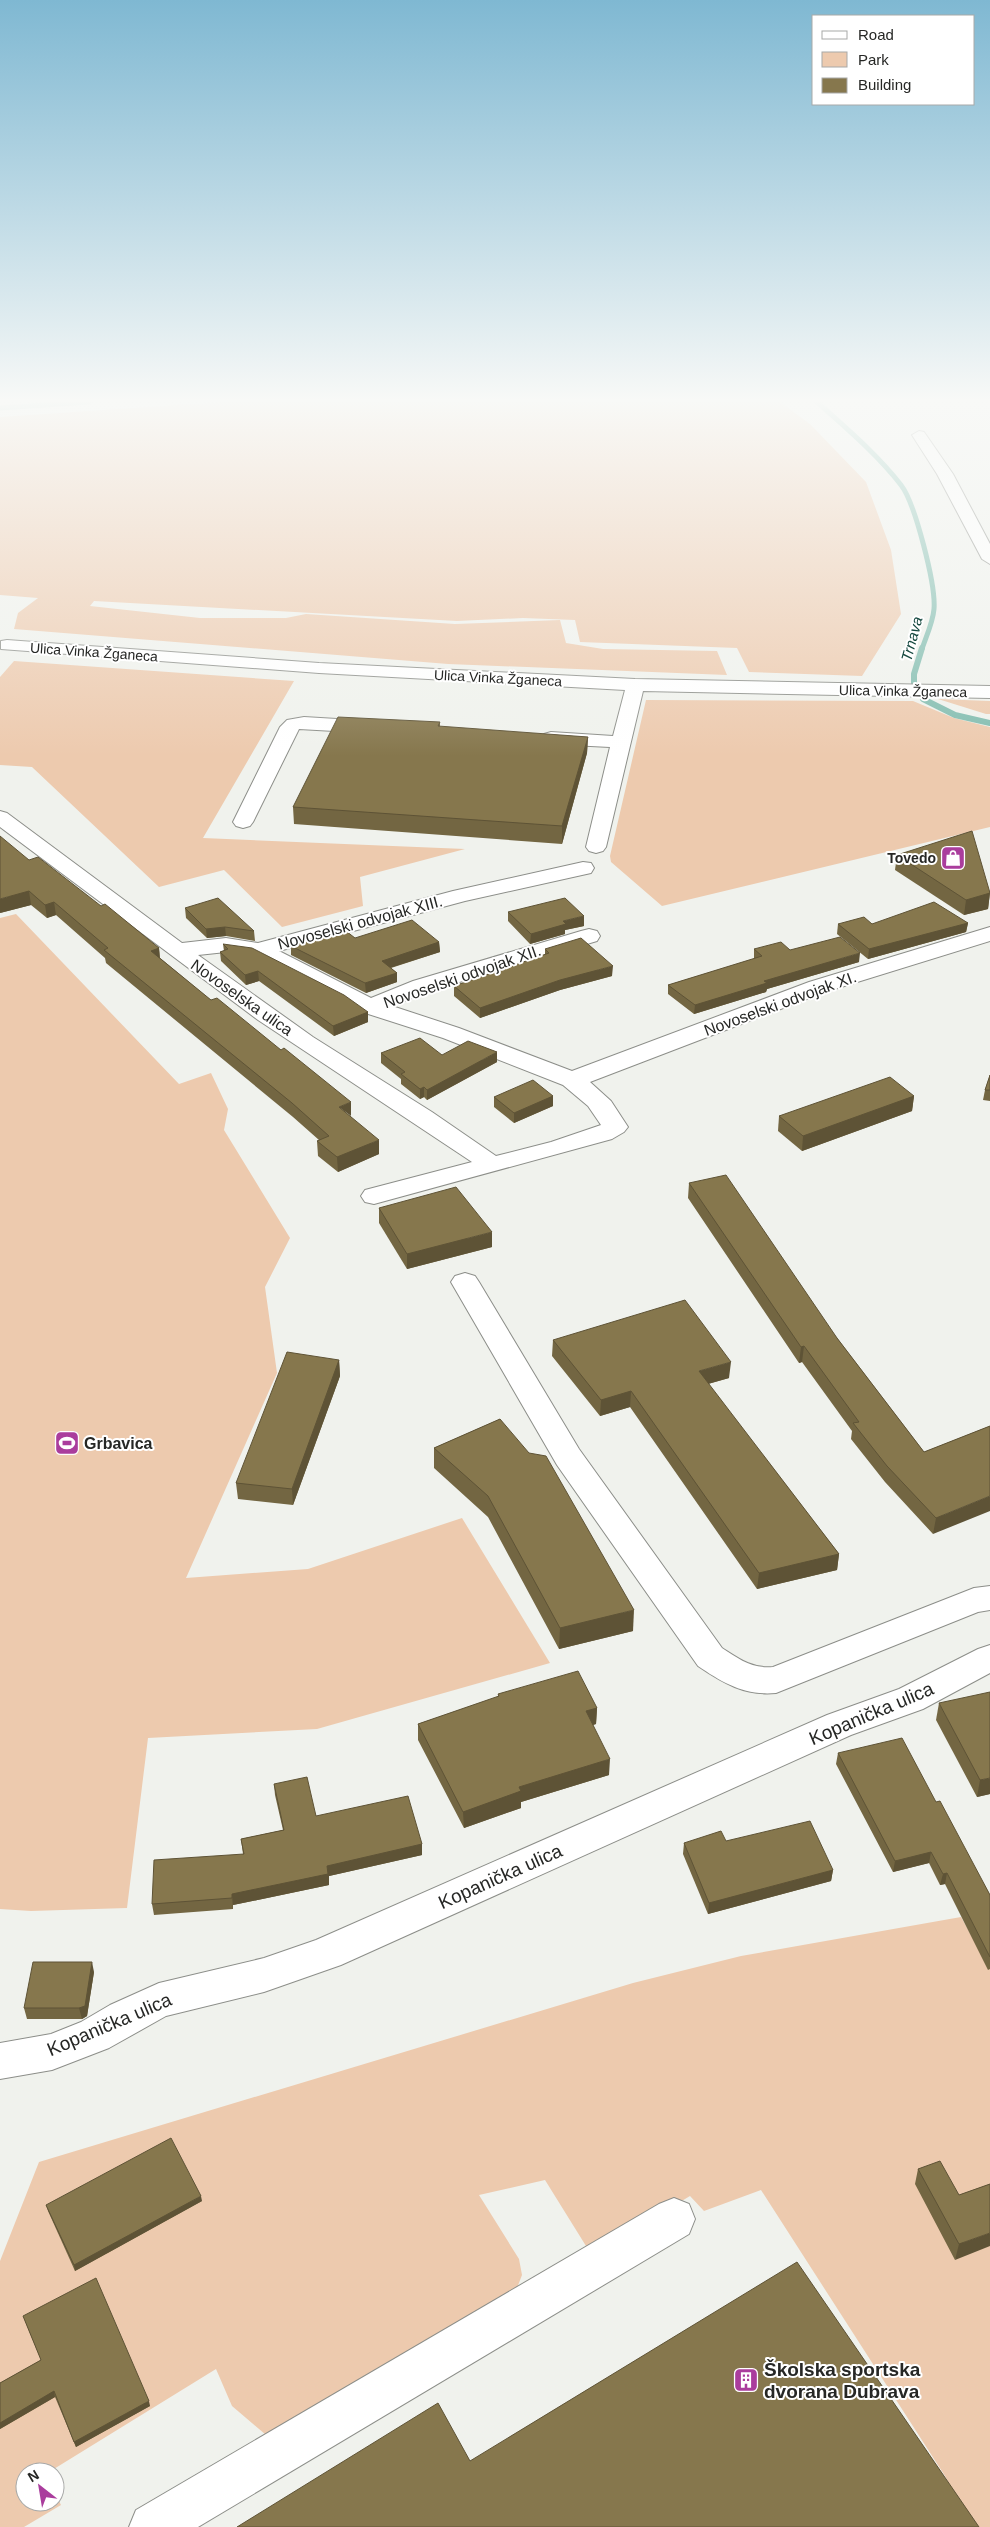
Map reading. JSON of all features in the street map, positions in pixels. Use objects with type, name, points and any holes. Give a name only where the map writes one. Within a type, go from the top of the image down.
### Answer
[{"type":"street","points":[[969,520],[990,559]]},
{"type":"street","name":"Ulica Vinka Žganeca","points":[[2,644],[329,669],[636,685],[990,692]]},
{"type":"street","points":[[596,847],[636,685]]},
{"type":"street","points":[[243,822],[290,727],[294,724],[384,728]]},
{"type":"street","points":[[532,737],[622,742]]},
{"type":"street","name":"Novoselska ulica","points":[[0,817],[82,876],[176,950],[306,1042],[458,1139],[492,1165]]},
{"type":"street","name":"Novoselski odvojak XIII.","points":[[258,950],[409,908],[520,880],[583,868]]},
{"type":"street","name":"Novoselski odvojak XI.","points":[[572,1080],[817,987],[990,934]]},
{"type":"street","name":"Novoselski odvojak XII.","points":[[370,1007],[421,986],[589,936]]},
{"type":"street","points":[[176,950],[226,945],[258,950]]},
{"type":"street","name":"Novoselski odvojak XIII.","points":[[258,950],[370,1007]]},
{"type":"street","name":"Novoselski odvojak XII.","points":[[370,1007],[451,1033],[572,1080]]},
{"type":"street","points":[[374,1196],[603,1134],[614,1127],[607,1111],[588,1091],[572,1080]]},
{"type":"street","points":[[465,1282],[574,1465],[710,1658],[740,1677],[758,1682],[776,1680],[974,1600],[990,1598]]},
{"type":"street","name":"Kopanička ulica","points":[[0,2061],[52,2052],[95,2034],[159,2000],[264,1975],[327,1953],[839,1725],[911,1698],[990,1658]]},
{"type":"street","points":[[153,2527],[674,2219]]},
{"type":"green space","points":[[0,520],[880,520],[891,550],[901,614],[862,676],[749,672],[737,648],[580,642],[575,620],[523,618],[457,621],[94,601],[90,606],[200,618],[286,618],[306,614],[455,624],[560,620],[566,643],[603,649],[717,651],[727,675],[448,664],[14,629],[18,613],[38,598],[0,595]]},
{"type":"green space","points":[[14,661],[294,681],[203,838],[465,849],[360,877],[363,906],[282,927],[224,870],[159,887],[32,767],[0,765],[0,677]]},
{"type":"green space","points":[[938,699],[990,701],[990,714],[986,714]]},
{"type":"green space","points":[[646,700],[913,701],[954,718],[990,727],[990,827],[662,906],[611,862],[610,856]]},
{"type":"green space","points":[[16,914],[179,1084],[211,1073],[228,1109],[224,1130],[290,1238],[265,1287],[277,1373],[186,1578],[308,1569],[462,1518],[550,1663],[317,1729],[148,1738],[127,1908],[31,1911],[0,1909],[0,918]]},
{"type":"green space","points":[[961,1917],[990,1969],[990,2527],[972,2527],[945,2476],[761,2190],[704,2211],[690,2196],[605,2247],[586,2246],[545,2180],[479,2195],[519,2259],[522,2275],[517,2288],[272,2440],[232,2406],[216,2369],[65,2462],[15,2462],[15,2512],[49,2512],[24,2527],[0,2527],[0,2261],[39,2162],[633,1983],[741,1956]]},
{"type":"building","points":[[338,717],[440,722],[438,726],[588,737],[562,826],[293,807]]},
{"type":"building","points":[[972,831],[990,893],[966,900],[897,855]]},
{"type":"building","points":[[0,836],[29,860],[38,857],[101,906],[105,904],[159,948],[151,951],[211,1000],[217,998],[281,1050],[284,1048],[351,1102],[339,1107],[379,1140],[337,1157],[317,1141],[329,1136],[292,1103],[104,950],[108,948],[54,902],[45,905],[29,891],[0,899]]},
{"type":"building","points":[[218,898],[254,931],[225,927],[206,929],[185,908]]},
{"type":"building","points":[[565,898],[584,916],[563,921],[566,924],[531,934],[508,912]]},
{"type":"building","points":[[934,902],[968,923],[869,949],[838,924],[864,917],[872,924]]},
{"type":"building","points":[[412,920],[439,942],[382,961],[397,973],[365,983],[291,946],[342,928],[355,938]]},
{"type":"building","points":[[840,937],[860,953],[764,981],[767,983],[695,1005],[668,985],[762,956],[754,949],[781,942],[790,950]]},
{"type":"building","points":[[581,938],[613,966],[560,980],[480,1008],[454,986],[549,953],[545,949]]},
{"type":"building","points":[[223,944],[252,948],[344,995],[368,1012],[333,1026],[258,971],[245,975],[220,952],[228,949]]},
{"type":"building","points":[[420,1038],[442,1055],[468,1041],[497,1052],[427,1090],[424,1087],[420,1089],[401,1074],[405,1072],[381,1053]]},
{"type":"building","points":[[990,1075],[990,1090],[985,1090]]},
{"type":"building","points":[[890,1077],[914,1096],[803,1136],[779,1116]]},
{"type":"building","points":[[533,1080],[553,1096],[514,1113],[494,1097]]},
{"type":"building","points":[[726,1175],[837,1338],[924,1452],[990,1426],[990,1496],[936,1518],[887,1466],[853,1423],[859,1422],[804,1346],[801,1347],[689,1183]]},
{"type":"building","points":[[456,1187],[492,1232],[407,1254],[379,1208]]},
{"type":"building","points":[[685,1300],[731,1362],[699,1371],[839,1554],[759,1573],[631,1391],[601,1400],[553,1340]]},
{"type":"building","points":[[287,1352],[339,1360],[292,1489],[236,1483]]},
{"type":"building","points":[[500,1419],[529,1453],[546,1456],[634,1610],[560,1628],[488,1496],[434,1448]]},
{"type":"building","points":[[578,1671],[597,1708],[586,1711],[610,1759],[519,1787],[521,1791],[463,1812],[418,1724],[499,1696],[498,1694]]},
{"type":"building","points":[[990,1692],[990,1778],[980,1780],[939,1703]]},
{"type":"building","points":[[902,1738],[936,1802],[940,1801],[990,1895],[990,1957],[947,1873],[943,1874],[931,1852],[895,1861],[838,1753]]},
{"type":"building","points":[[307,1777],[316,1816],[408,1796],[422,1844],[327,1866],[328,1874],[232,1894],[232,1898],[152,1904],[154,1860],[244,1854],[241,1839],[284,1830],[274,1784]]},
{"type":"building","points":[[810,1821],[833,1870],[709,1903],[684,1843],[721,1831],[726,1841]]},
{"type":"building","points":[[33,1962],[92,1962],[85,2006],[79,2008],[24,2008]]},
{"type":"building","points":[[171,2138],[201,2196],[74,2265],[46,2205]]},
{"type":"building","points":[[940,2161],[959,2195],[990,2184],[990,2233],[959,2244],[918,2169]]},
{"type":"building","name":"Školska sportska dvorana Dubrava","points":[[797,2262],[979,2527],[237,2527],[438,2403],[470,2461]]},
{"type":"building","points":[[96,2278],[149,2401],[74,2442],[54,2391],[0,2423],[0,2383],[41,2360],[23,2316]]},
{"type":"waterway","name":"Trnava","points":[[916,520],[924,545],[934,598],[932,619],[922,649]]},
{"type":"waterway","name":"Trnava","points":[[914,684],[914,674],[922,648]]},
{"type":"waterway","name":"Trnava","points":[[923,699],[955,715],[990,723]]},
{"type":"place","name":"Tovedo","points":[[953,858]]},
{"type":"place","name":"Grbavica","points":[[67,1443]]},
{"type":"place","name":"Školska sportska dvorana Dubrava","points":[[746,2380]]}]
